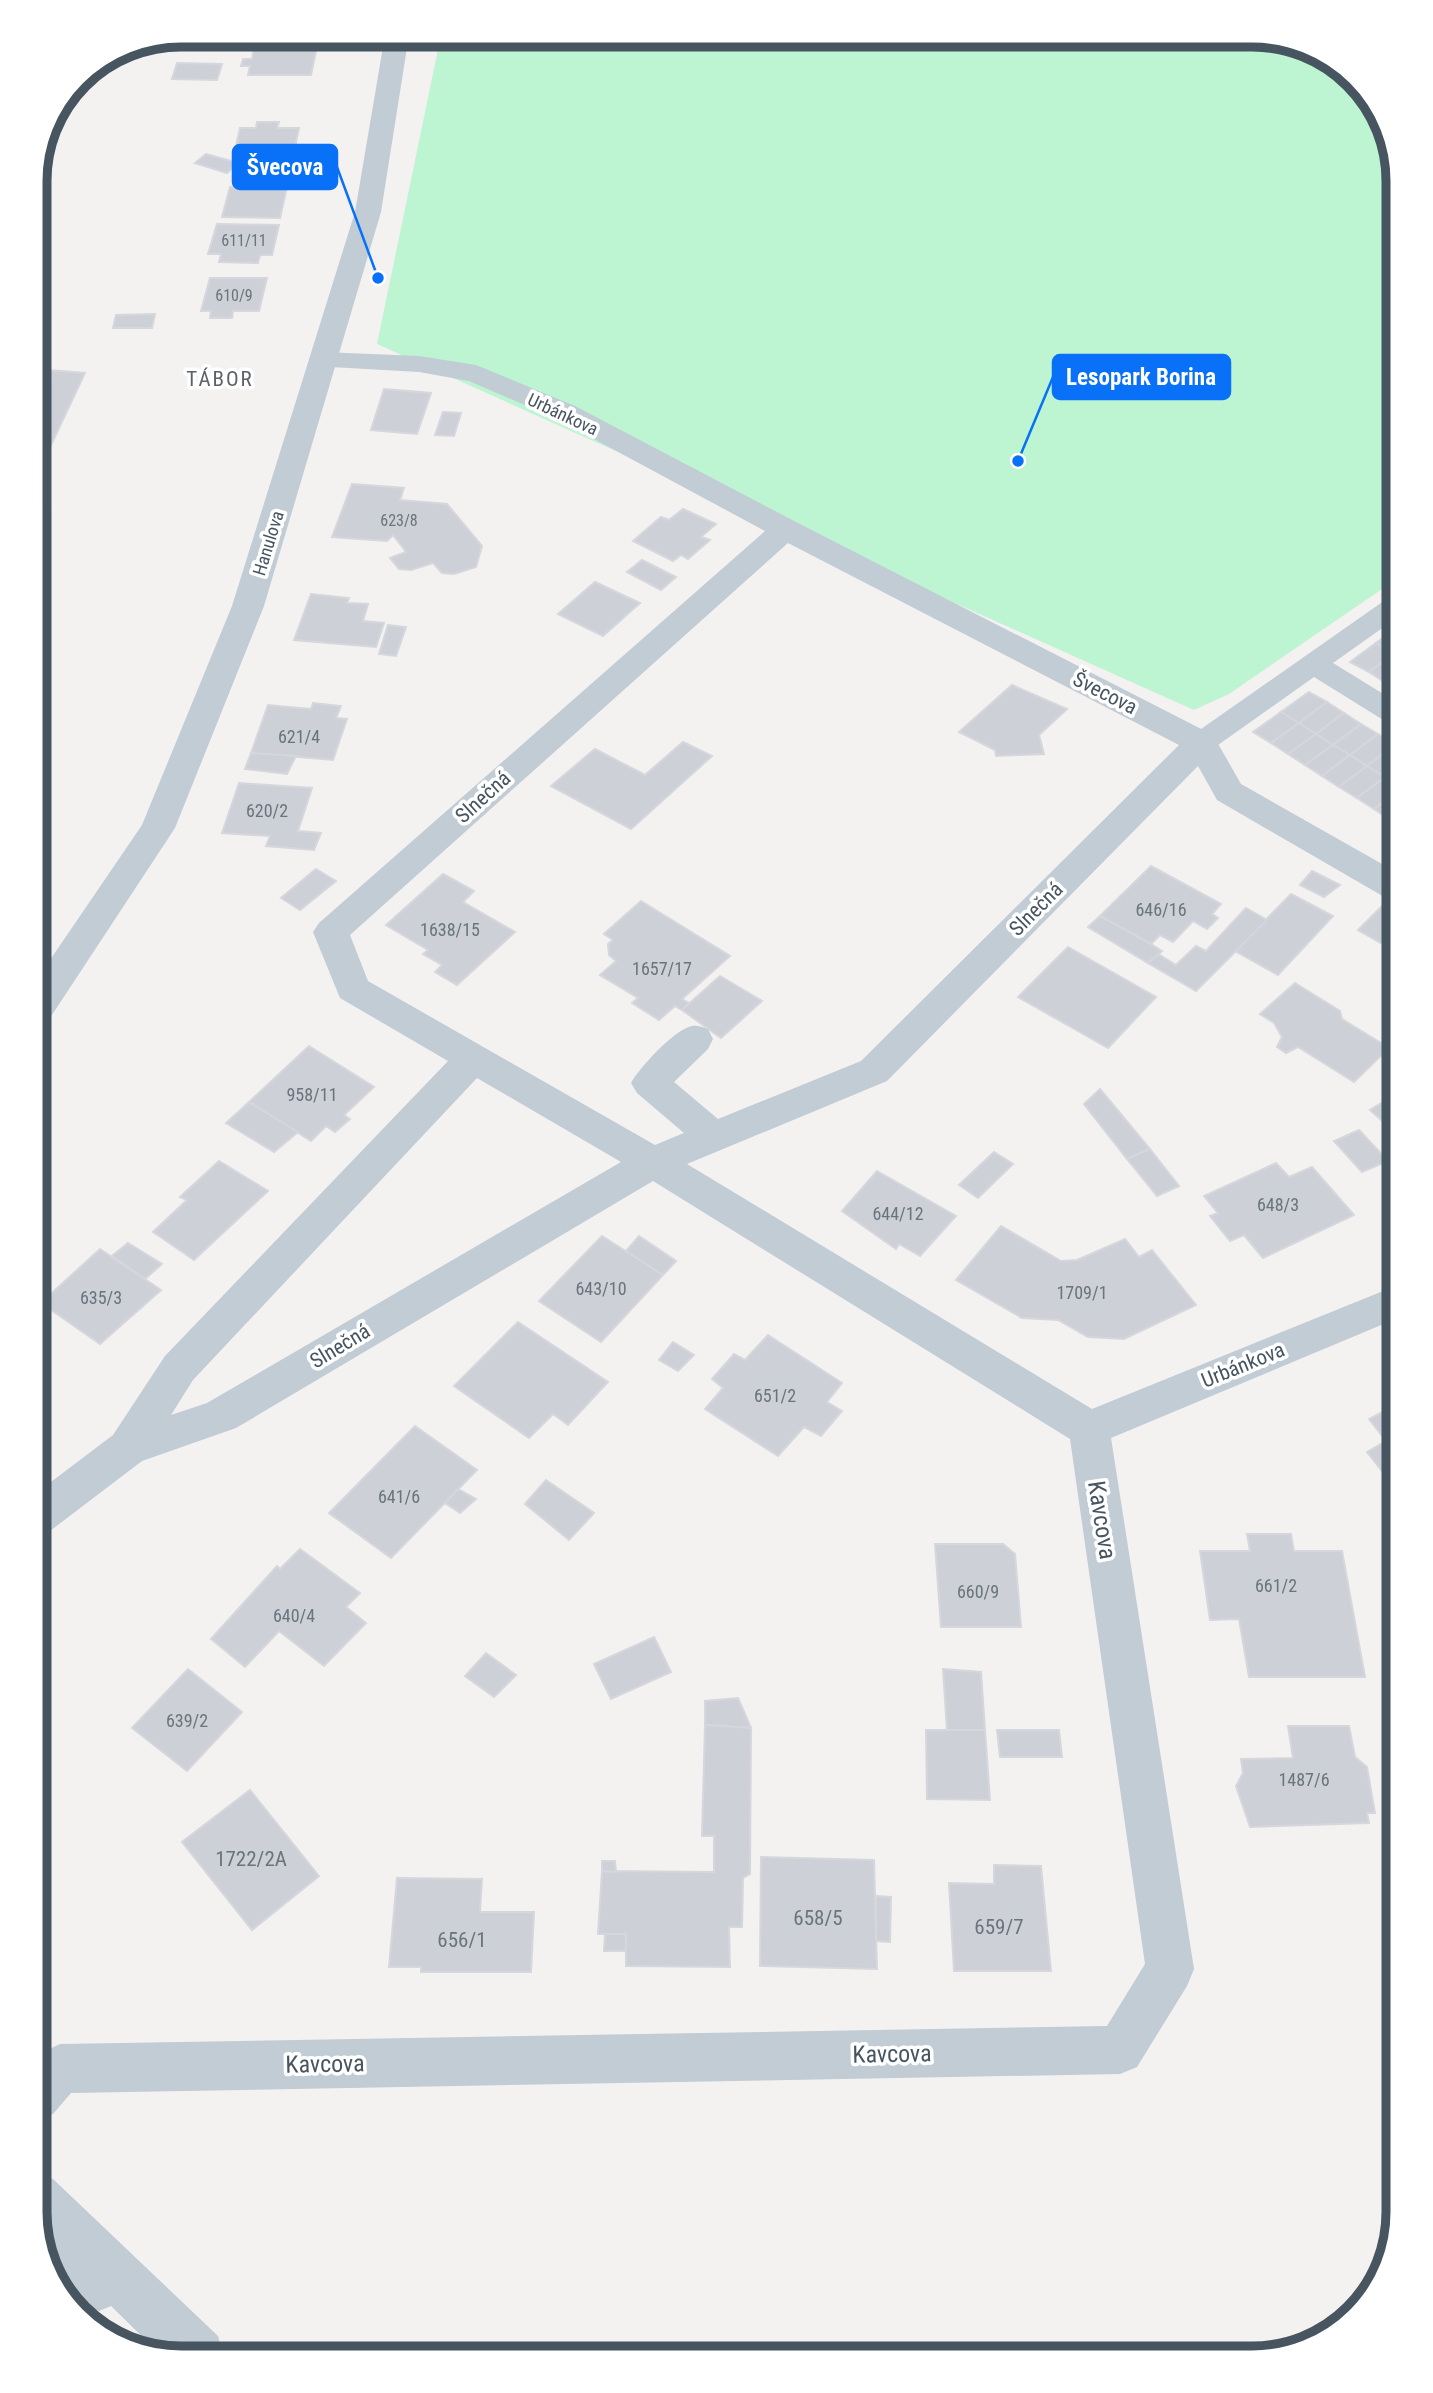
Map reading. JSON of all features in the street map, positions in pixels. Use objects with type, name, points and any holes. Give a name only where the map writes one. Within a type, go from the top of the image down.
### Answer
[{"type":"street","name":"Hanulova","points":[[48,992],[158,828],[248,606],[368,212],[395,48]]},
{"type":"street","name":"Urbánkova","points":[[323,360],[419,364],[476,374],[565,412],[785,529]]},
{"type":"street","name":"Švecova","points":[[785,529],[1201,743]]},
{"type":"street","name":"Slnečná","points":[[785,529],[331,932],[353,989],[653,1161],[1089,1429]]},
{"type":"street","name":"Slnečná","points":[[47,1508],[128,1448],[221,1416],[653,1161],[874,1071],[1201,743]]},
{"type":"street","points":[[1201,743],[1229,792],[1386,883]]},
{"type":"street","points":[[695,1039],[650,1083],[715,1136]]},
{"type":"street","name":"Slnečná","points":[[128,1448],[179,1368],[472,1059]]},
{"type":"street","name":"Urbánkova","points":[[1089,1429],[1386,1306]]},
{"type":"street","name":"Kavcova","points":[[47,2083],[60,2069],[1120,2050],[1170,1969],[1089,1429]]},
{"type":"street","points":[[47,2208],[190,2345]]},
{"type":"street","points":[[54,2253],[186,2345]]},
{"type":"lane","points":[[1201,743],[1386,612]]},
{"type":"lane","points":[[1312,664],[1386,709]]},
{"type":"green space","points":[[438,48],[1261,48],[1295,54],[1326,70],[1353,93],[1376,130],[1385,164],[1386,586],[1229,694],[1194,710],[377,344]]},
{"type":"building","points":[[254,48],[317,48],[311,75],[248,75],[250,66],[241,66],[243,59],[252,59]]},
{"type":"building","points":[[177,63],[222,64],[217,80],[172,79]]},
{"type":"building","points":[[257,122],[279,122],[277,128],[299,128],[293,156],[234,155],[240,128],[256,128]]},
{"type":"building","points":[[206,154],[238,163],[227,173],[195,163]]},
{"type":"building","points":[[244,180],[262,180],[261,187],[287,187],[280,218],[222,217],[230,187],[242,187]]},
{"type":"building","points":[[217,224],[279,225],[272,255],[260,255],[258,263],[219,262],[221,254],[208,254]]},
{"type":"building","points":[[210,278],[267,278],[259,311],[233,311],[232,318],[210,318],[211,311],[201,311]]},
{"type":"building","points":[[155,314],[152,328],[113,328],[116,315]]},
{"type":"building","points":[[48,370],[85,373],[48,452]]},
{"type":"building","points":[[384,389],[431,393],[417,434],[371,430]]},
{"type":"building","points":[[443,412],[461,413],[454,436],[435,435]]},
{"type":"building","points":[[352,484],[404,488],[400,500],[447,504],[482,546],[476,567],[454,574],[442,573],[433,563],[411,570],[399,569],[390,558],[406,552],[393,535],[387,541],[332,537]]},
{"type":"building","points":[[683,509],[716,524],[701,537],[710,540],[688,559],[681,555],[673,561],[633,541],[661,517],[669,520]]},
{"type":"building","points":[[642,560],[676,577],[661,590],[627,572]]},
{"type":"building","points":[[595,582],[640,603],[603,636],[558,614]]},
{"type":"building","points":[[311,594],[349,598],[347,603],[368,604],[363,621],[384,623],[376,647],[294,640]]},
{"type":"building","points":[[388,625],[406,627],[396,656],[379,654]]},
{"type":"building","points":[[1386,636],[1386,649],[1376,643]]},
{"type":"building","points":[[1376,643],[1386,649],[1386,660],[1369,672],[1350,662]]},
{"type":"building","points":[[1386,660],[1386,683],[1369,672]]},
{"type":"building","points":[[1012,685],[1067,709],[1039,735],[1044,754],[996,756],[995,750],[959,732]]},
{"type":"building","points":[[1309,692],[1327,702],[1299,723],[1281,712]]},
{"type":"building","points":[[1327,702],[1344,713],[1316,734],[1299,723]]},
{"type":"building","points":[[313,703],[341,706],[336,718],[347,719],[333,760],[251,753],[268,705],[311,709]]},
{"type":"building","points":[[1281,712],[1299,723],[1271,743],[1253,732]]},
{"type":"building","points":[[1344,713],[1361,724],[1333,745],[1316,734]]},
{"type":"building","points":[[1299,723],[1316,734],[1288,754],[1271,743]]},
{"type":"building","points":[[1361,724],[1378,734],[1350,755],[1333,745]]},
{"type":"building","points":[[1316,734],[1333,745],[1305,765],[1288,754]]},
{"type":"building","points":[[1378,734],[1386,739],[1386,752],[1367,766],[1350,755]]},
{"type":"building","points":[[683,742],[712,756],[631,829],[551,786],[595,749],[645,775]]},
{"type":"building","points":[[1333,745],[1350,755],[1322,776],[1305,765]]},
{"type":"building","points":[[1386,752],[1385,777],[1367,766]]},
{"type":"building","points":[[251,753],[296,756],[287,774],[245,769]]},
{"type":"building","points":[[1350,755],[1367,766],[1339,787],[1322,776]]},
{"type":"building","points":[[1367,766],[1385,777],[1357,798],[1339,787]]},
{"type":"building","points":[[1386,778],[1386,800],[1374,809],[1357,798]]},
{"type":"building","points":[[239,783],[312,788],[298,831],[321,833],[314,850],[266,846],[270,836],[222,833]]},
{"type":"building","points":[[1386,800],[1386,817],[1374,809]]},
{"type":"building","points":[[1151,866],[1221,904],[1212,914],[1218,918],[1207,929],[1193,921],[1173,942],[1160,935],[1151,944],[1100,916]]},
{"type":"building","points":[[316,869],[336,881],[300,910],[281,898]]},
{"type":"building","points":[[1312,871],[1340,885],[1324,897],[1300,885]]},
{"type":"building","points":[[443,874],[474,891],[463,902],[515,932],[457,985],[435,972],[442,965],[423,954],[428,950],[386,925]]},
{"type":"building","points":[[1291,894],[1333,916],[1278,975],[1235,951]]},
{"type":"building","points":[[641,901],[730,956],[682,999],[689,1003],[682,1010],[675,1006],[659,1020],[632,1003],[638,998],[600,975],[616,961],[609,955],[608,944],[613,940],[604,934]]},
{"type":"building","points":[[1382,906],[1386,908],[1386,946],[1358,930]]},
{"type":"building","points":[[1246,908],[1267,920],[1196,991],[1148,963],[1158,954],[1176,965],[1196,946],[1206,951]]},
{"type":"building","points":[[1100,916],[1162,951],[1148,963],[1088,927]]},
{"type":"building","points":[[1068,947],[1156,997],[1108,1048],[1018,997]]},
{"type":"building","points":[[720,976],[762,1001],[721,1038],[682,1010]]},
{"type":"building","points":[[1295,983],[1340,1011],[1342,1019],[1386,1046],[1386,1051],[1354,1082],[1298,1047],[1286,1053],[1277,1047],[1282,1037],[1274,1023],[1260,1014]]},
{"type":"building","points":[[309,1046],[374,1087],[344,1115],[350,1119],[335,1132],[326,1126],[311,1141],[249,1102]]},
{"type":"building","points":[[1100,1089],[1150,1149],[1127,1159],[1084,1104]]},
{"type":"building","points":[[1386,1100],[1386,1124],[1370,1110]]},
{"type":"building","points":[[249,1102],[298,1132],[274,1152],[226,1123]]},
{"type":"building","points":[[1359,1130],[1386,1162],[1362,1172],[1334,1141]]},
{"type":"building","points":[[1150,1149],[1179,1186],[1157,1196],[1127,1159]]},
{"type":"building","points":[[994,1152],[1013,1164],[978,1198],[959,1185]]},
{"type":"building","points":[[219,1161],[268,1191],[194,1260],[153,1232],[187,1200],[180,1197]]},
{"type":"building","points":[[1276,1163],[1289,1177],[1312,1167],[1354,1215],[1263,1258],[1244,1235],[1230,1241],[1210,1216],[1218,1213],[1204,1196]]},
{"type":"building","points":[[877,1171],[956,1216],[920,1256],[899,1244],[896,1249],[842,1211]]},
{"type":"building","points":[[1001,1226],[1061,1261],[1077,1260],[1125,1239],[1139,1257],[1152,1250],[1196,1305],[1124,1339],[1088,1337],[1058,1320],[1022,1318],[956,1280]]},
{"type":"building","points":[[602,1236],[663,1275],[601,1342],[539,1301]]},
{"type":"building","points":[[639,1236],[676,1261],[663,1275],[626,1251]]},
{"type":"building","points":[[128,1243],[162,1264],[145,1279],[112,1256]]},
{"type":"building","points":[[100,1249],[161,1290],[100,1344],[47,1307],[47,1297]]},
{"type":"building","points":[[518,1322],[608,1382],[568,1425],[553,1414],[529,1438],[454,1386]]},
{"type":"building","points":[[768,1335],[842,1383],[827,1402],[842,1411],[821,1436],[804,1427],[778,1456],[705,1409],[723,1388],[712,1379],[734,1354],[745,1360]]},
{"type":"building","points":[[673,1342],[694,1355],[678,1371],[659,1360]]},
{"type":"building","points":[[1386,1410],[1386,1441],[1369,1419]]},
{"type":"building","points":[[415,1426],[477,1470],[391,1558],[329,1513]]},
{"type":"building","points":[[1386,1441],[1386,1476],[1367,1452]]},
{"type":"building","points":[[546,1480],[594,1513],[569,1540],[525,1504]]},
{"type":"building","points":[[458,1489],[476,1499],[460,1513],[445,1503]]},
{"type":"building","points":[[1247,1534],[1291,1534],[1294,1551],[1342,1551],[1365,1677],[1249,1677],[1239,1619],[1210,1620],[1200,1551],[1250,1551]]},
{"type":"building","points":[[935,1544],[1003,1544],[1015,1554],[1021,1627],[941,1627]]},
{"type":"building","points":[[300,1549],[360,1593],[346,1607],[366,1623],[324,1666],[279,1631],[245,1667],[211,1639],[277,1566],[280,1569]]},
{"type":"building","points":[[654,1637],[671,1672],[611,1699],[594,1664]]},
{"type":"building","points":[[486,1653],[516,1675],[494,1697],[465,1676]]},
{"type":"building","points":[[188,1669],[242,1712],[187,1771],[132,1728]]},
{"type":"building","points":[[943,1669],[981,1672],[985,1730],[947,1731]]},
{"type":"building","points":[[738,1698],[751,1728],[705,1725],[705,1701]]},
{"type":"building","points":[[705,1725],[751,1728],[750,1874],[743,1878],[742,1927],[729,1927],[730,1967],[626,1966],[626,1934],[598,1934],[602,1871],[714,1872],[714,1836],[702,1836]]},
{"type":"building","points":[[1288,1726],[1349,1726],[1355,1757],[1367,1767],[1375,1813],[1367,1813],[1369,1823],[1250,1827],[1236,1786],[1243,1773],[1241,1759],[1293,1758]]},
{"type":"building","points":[[926,1730],[985,1730],[990,1800],[927,1799]]},
{"type":"building","points":[[997,1730],[1059,1730],[1062,1757],[1000,1757]]},
{"type":"building","points":[[250,1790],[319,1876],[252,1930],[182,1842]]},
{"type":"building","points":[[761,1857],[874,1860],[877,1969],[760,1966]]},
{"type":"building","points":[[602,1861],[615,1861],[616,1872],[602,1871]]},
{"type":"building","points":[[994,1865],[1041,1866],[1051,1971],[954,1971],[949,1883],[994,1884]]},
{"type":"building","points":[[397,1878],[482,1879],[480,1912],[534,1912],[531,1972],[421,1972],[421,1967],[389,1967]]},
{"type":"building","points":[[876,1896],[891,1897],[890,1942],[876,1941]]},
{"type":"building","points":[[605,1934],[626,1934],[626,1951],[604,1951]]},
{"type":"place","name":"Švecova","points":[[378,278]]},
{"type":"place","name":"Lesopark Borina","points":[[1018,461]]},
{"type":"district","name":"TÁBOR","points":[[220,379]]}]
